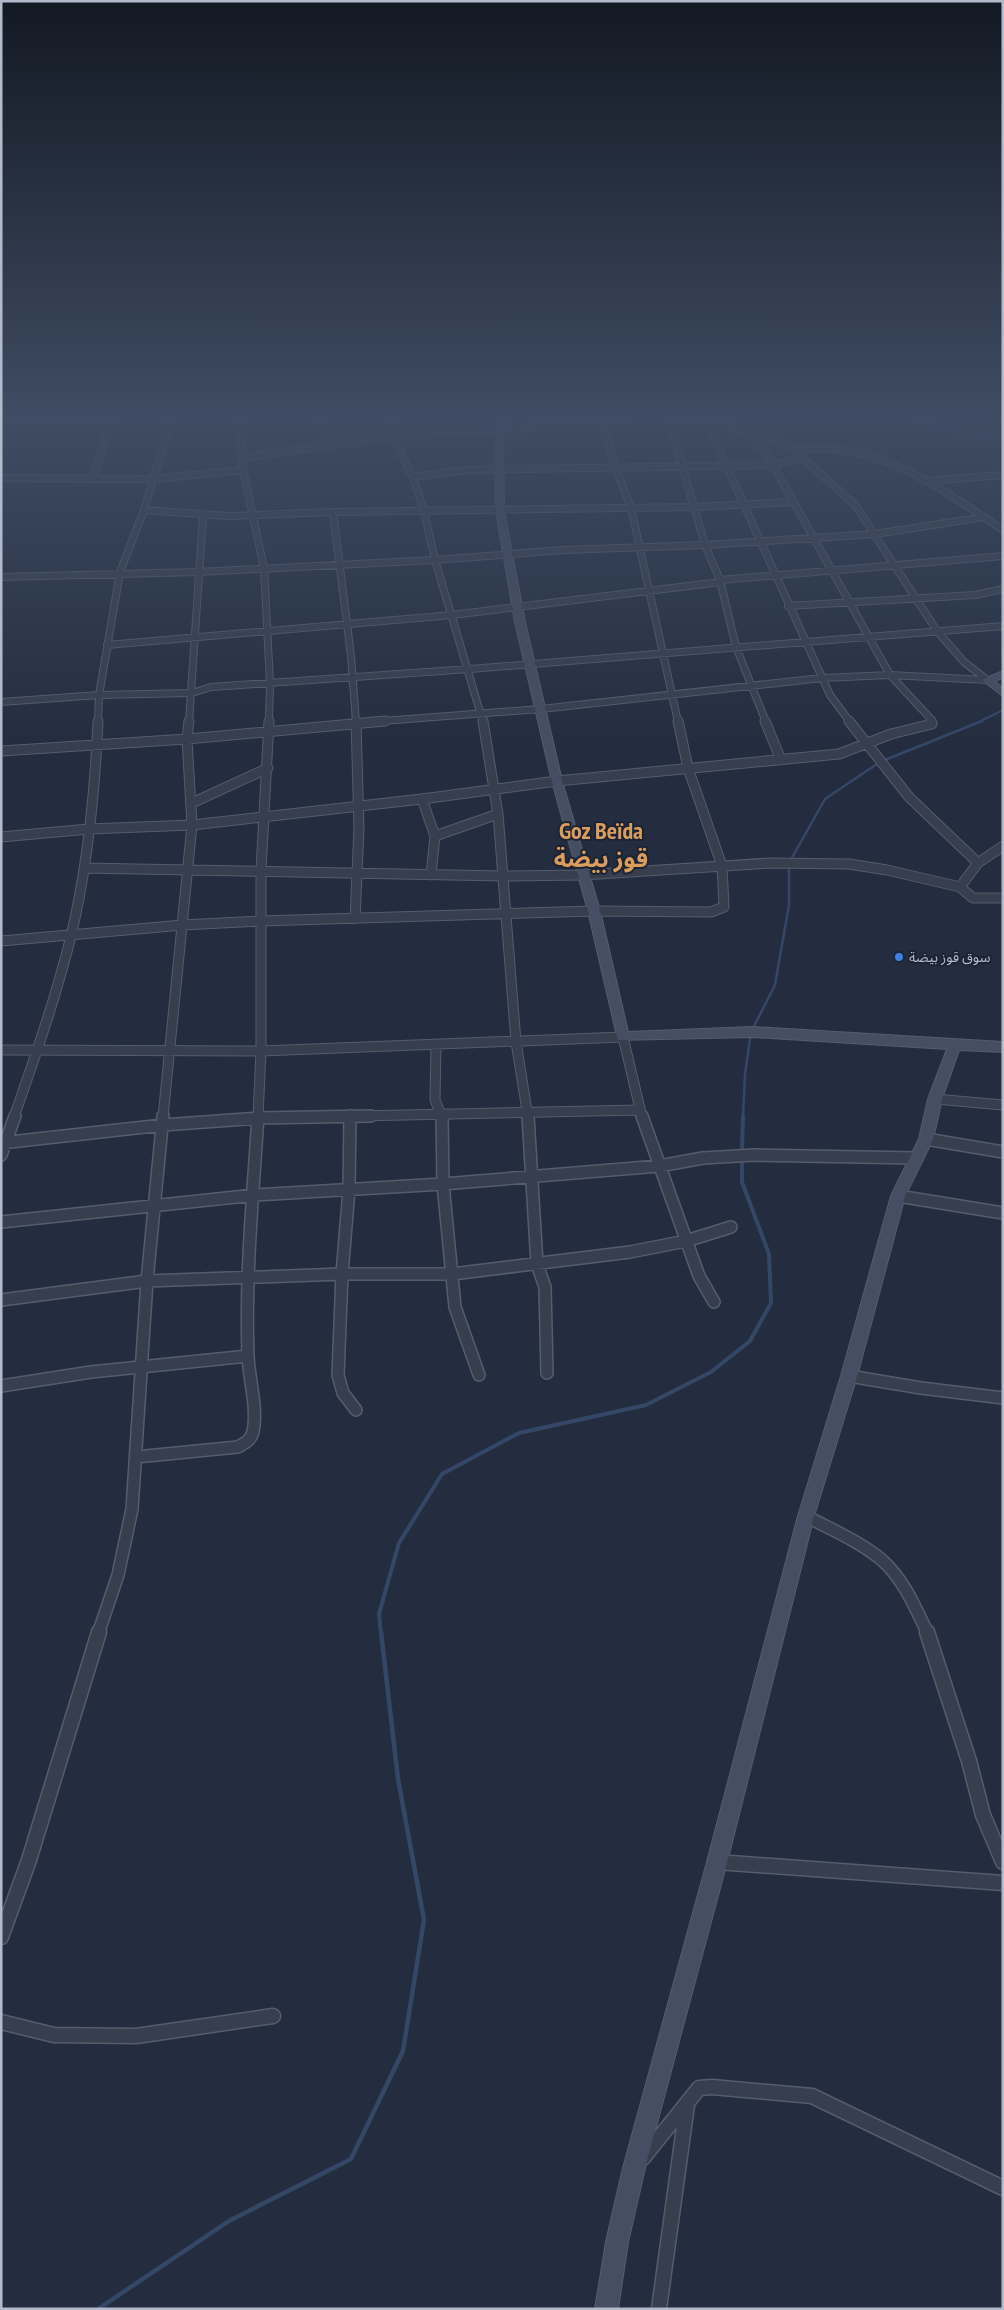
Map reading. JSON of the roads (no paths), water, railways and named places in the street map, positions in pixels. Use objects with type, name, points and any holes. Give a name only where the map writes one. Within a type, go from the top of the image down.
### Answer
[{"type":"main road","points":[[503,528],[530,664],[557,781],[594,911],[623,1037],[751,1032],[873,1038],[954,1047],[1003,1047]]},
{"type":"main road","points":[[987,680],[1003,674]]},
{"type":"main road","points":[[987,680],[1003,693]]},
{"type":"main road","points":[[606,2309],[617,2242],[634,2168],[717,1862],[806,1516],[849,1376],[898,1196],[926,1139],[935,1099],[954,1047]]},
{"type":"street","points":[[1,1155],[3,1143],[38,1049],[71,935],[89,830],[97,744],[99,695],[120,572],[137,528]]},
{"type":"street","points":[[1,1937],[29,1860],[92,1653],[118,1575],[132,1509],[147,1281],[192,825],[187,739],[192,693],[202,528]]},
{"type":"street","points":[[136,1457],[238,1447],[248,1442],[253,1432],[254,1420],[248,1356],[249,1277],[255,1195],[261,1052],[261,870],[270,730],[270,683],[264,568],[257,528]]},
{"type":"street","points":[[335,528],[354,678],[358,806],[356,919]]},
{"type":"street","points":[[428,528],[435,560],[482,713],[498,814],[516,1042],[528,1113],[537,1264],[545,1287],[547,1373]]},
{"type":"street","points":[[1,941],[183,925],[261,921],[506,912],[719,911],[724,907],[722,866],[688,768],[634,528]]},
{"type":"street","points":[[700,528],[705,545],[721,582],[736,647],[782,760]]},
{"type":"street","points":[[754,528],[822,678],[841,712],[908,796],[977,862]]},
{"type":"street","points":[[1,838],[89,830],[192,825],[422,799],[493,788],[839,754],[891,734],[932,724],[931,720],[890,675],[851,601],[808,528]]},
{"type":"street","points":[[871,528],[936,631],[964,662],[987,680]]},
{"type":"street","points":[[1,577],[120,572],[198,572],[435,560],[508,554],[760,542],[875,534],[915,528]]},
{"type":"street","points":[[107,646],[452,614],[775,576],[1003,556]]},
{"type":"street","points":[[788,606],[975,594],[1003,588]]},
{"type":"street","points":[[1,702],[99,695],[192,693],[211,687],[470,670],[662,652],[1003,626]]},
{"type":"street","points":[[1,751],[187,739],[270,730],[541,709],[751,684],[822,678],[890,675],[987,680]]},
{"type":"street","points":[[192,803],[268,768]]},
{"type":"street","points":[[422,799],[435,836],[430,875]]},
{"type":"street","points":[[435,836],[498,814]]},
{"type":"street","points":[[960,887],[977,862],[1003,846]]},
{"type":"street","points":[[84,868],[504,876],[583,874],[770,863],[849,864],[887,870],[960,887],[973,898],[1003,898]]},
{"type":"street","points":[[1,1050],[261,1052],[623,1037],[640,1110],[658,1166],[698,1276],[714,1302]]},
{"type":"street","points":[[436,1045],[435,1100],[436,1106],[442,1114],[443,1184],[454,1307],[479,1375]]},
{"type":"street","points":[[935,1099],[1003,1105]]},
{"type":"street","points":[[3,1143],[163,1125],[258,1118],[640,1110]]},
{"type":"street","points":[[350,1115],[338,1375],[343,1393],[356,1410]]},
{"type":"street","points":[[926,1139],[1003,1152]]},
{"type":"street","points":[[1,1222],[255,1195],[443,1184],[658,1166],[703,1158],[754,1155],[917,1158]]},
{"type":"street","points":[[898,1196],[1003,1213]]},
{"type":"street","points":[[1,1300],[147,1281],[342,1274],[452,1274],[630,1252],[686,1241],[731,1227]]},
{"type":"street","points":[[1,1386],[91,1372],[248,1356]]},
{"type":"street","points":[[849,1376],[921,1388],[1003,1398]]},
{"type":"street","points":[[806,1516],[854,1541],[884,1562],[911,1597],[930,1638],[969,1761],[983,1815],[1003,1862]]},
{"type":"street","points":[[717,1862],[892,1878],[958,1878],[1003,1882]]},
{"type":"street","points":[[1,2022],[54,2035],[136,2036],[273,2016]]},
{"type":"street","points":[[634,2168],[688,2104],[699,2088],[712,2087],[812,2096],[1003,2188]]},
{"type":"street","points":[[659,2309],[688,2104]]},
{"type":"waterway","points":[[979,722],[1003,710]]},
{"type":"waterway","points":[[743,1117],[745,1074],[751,1032],[775,985],[789,905],[789,863],[825,799],[880,762],[982,721]]},
{"type":"waterway","points":[[742,1152],[743,1116]]},
{"type":"waterway","points":[[381,1634],[379,1614],[399,1543],[442,1474],[519,1433],[646,1405],[711,1372],[750,1341],[771,1303],[769,1254],[742,1182],[742,1158]]},
{"type":"waterway","points":[[98,2309],[229,2221],[351,2159],[403,2051],[424,1920],[398,1779],[381,1632]]},
{"type":"place","name":"سوق قوز بيضة","points":[[899,957]]},
{"type":"district","name":"Goz Beïda قوز بيضة","points":[[601,845]]}]
